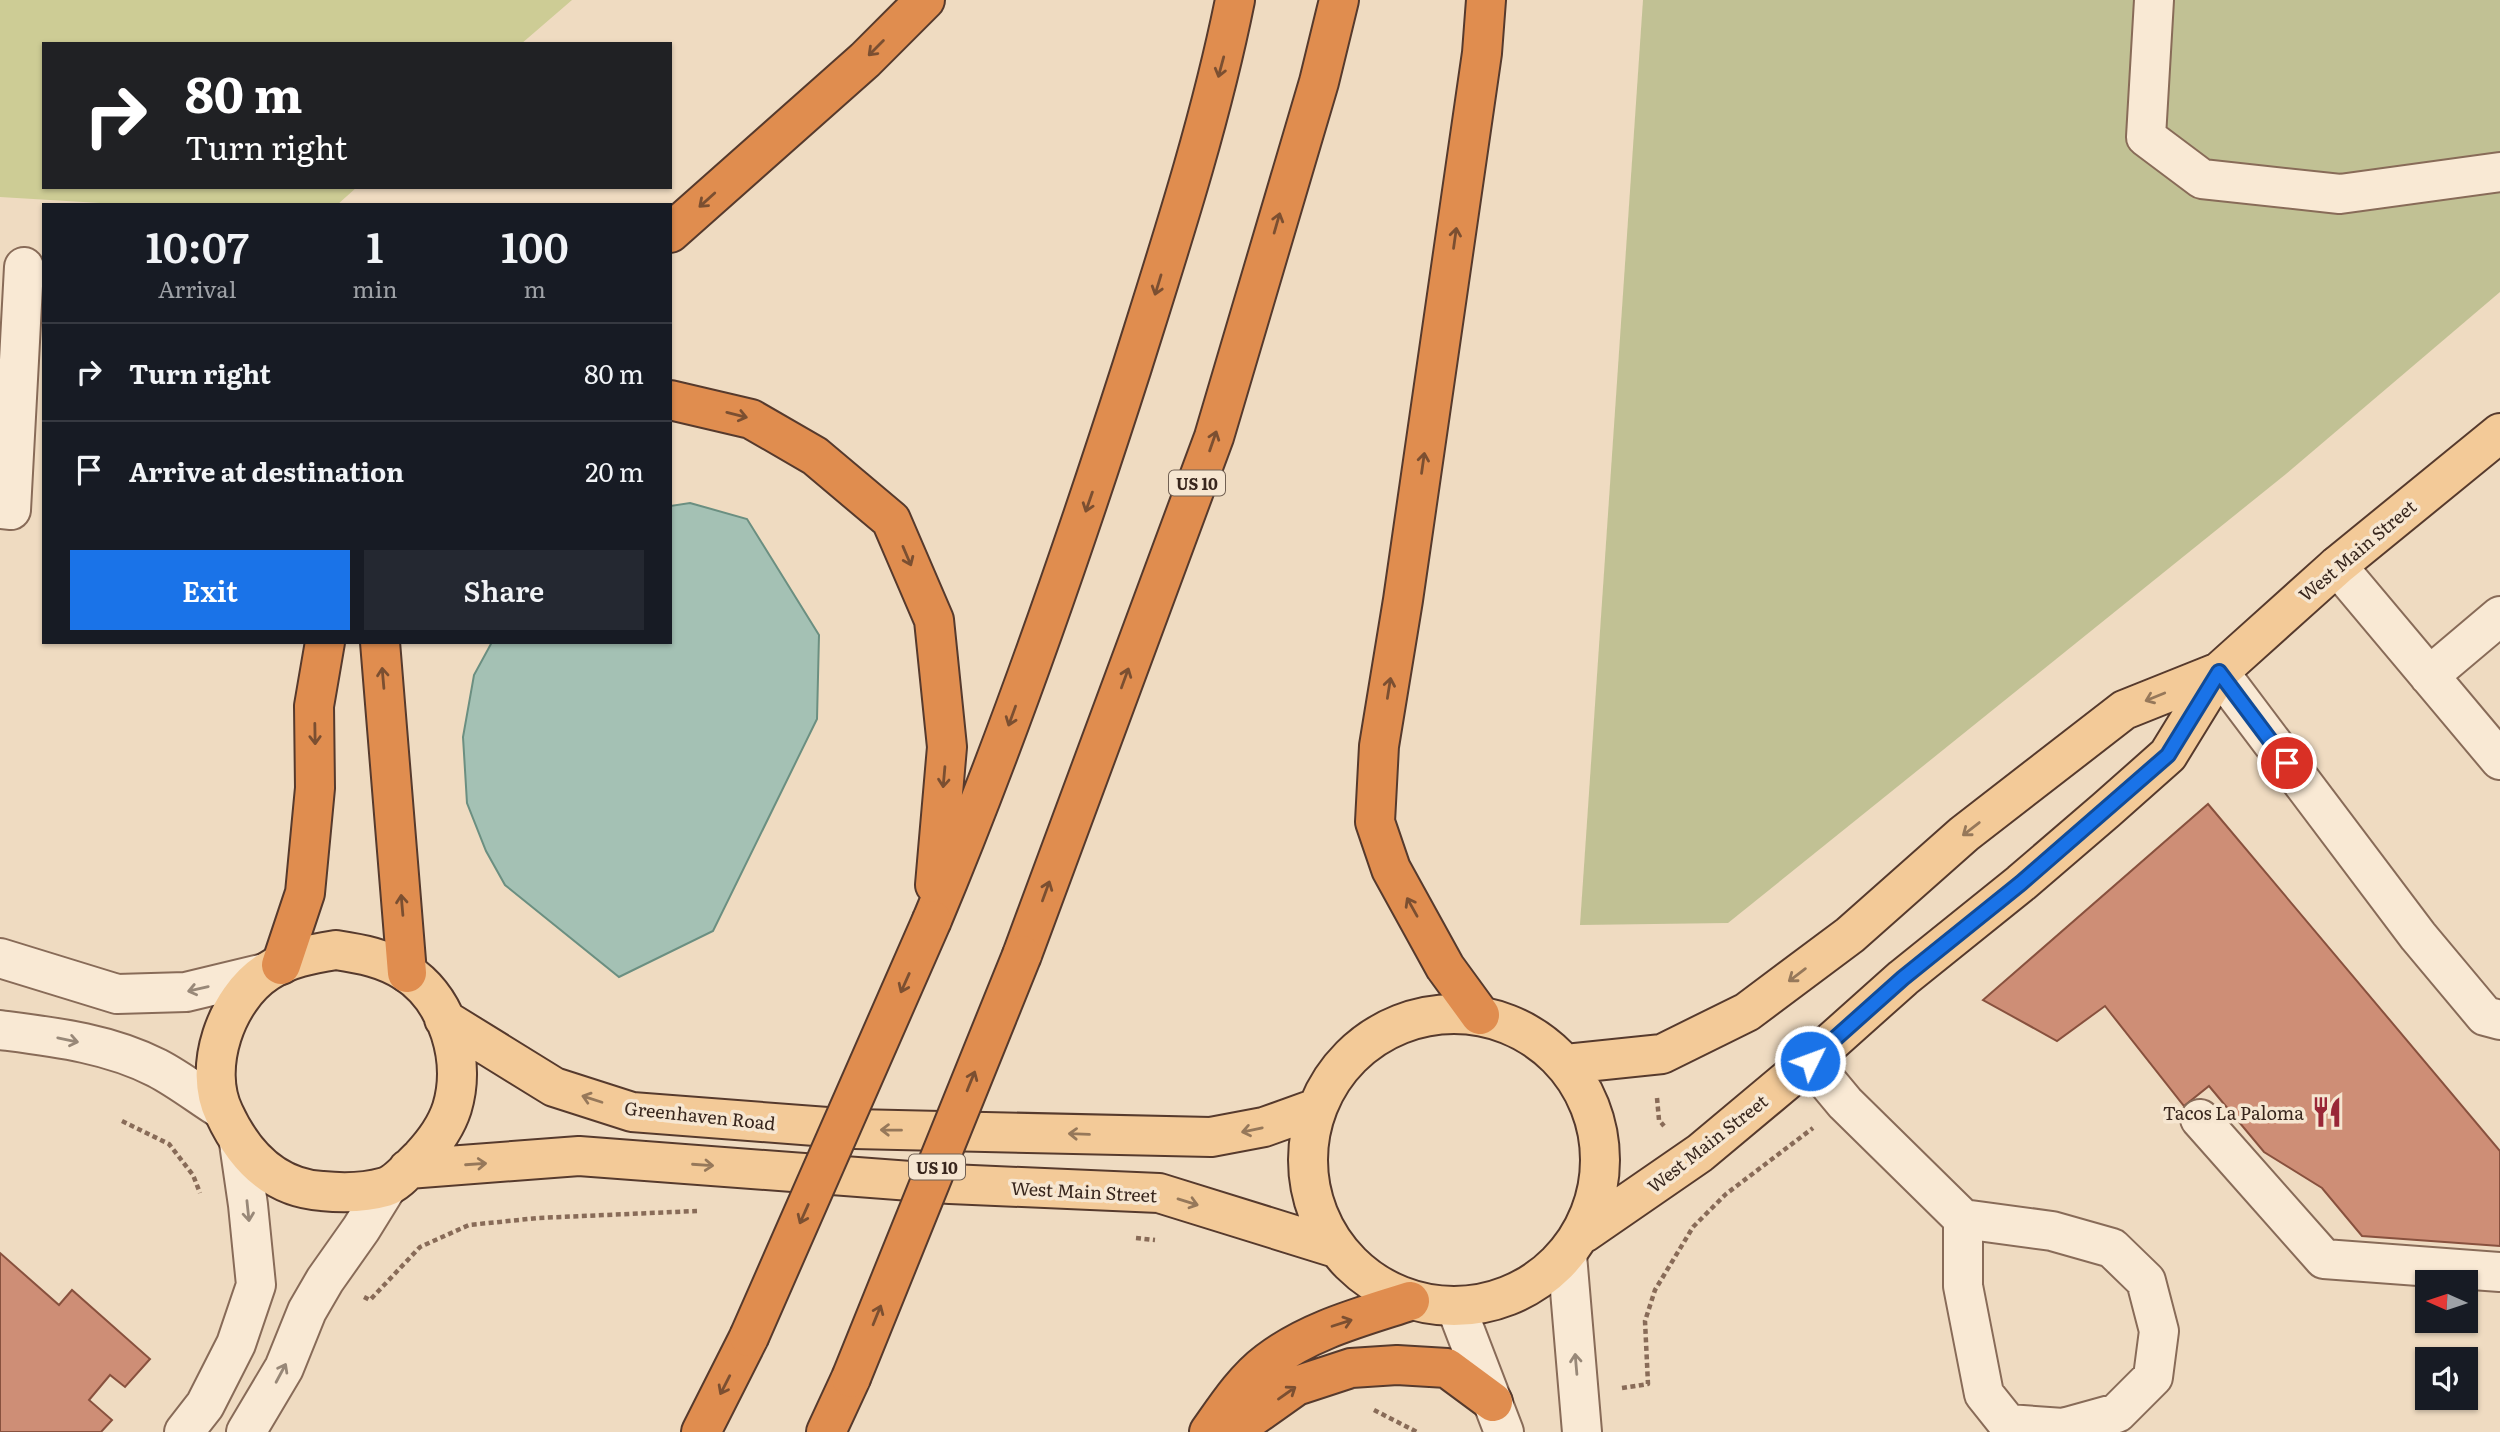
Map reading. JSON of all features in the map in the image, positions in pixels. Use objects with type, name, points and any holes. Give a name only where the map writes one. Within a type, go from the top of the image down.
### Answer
[{"type":"highway","points":[[672,231],[865,60],[925,0]]},
{"type":"highway","points":[[702,1432],[750,1337],[975,818],[1089,502],[1156,292],[1209,113],[1236,0]]},
{"type":"highway","name":"US 10","points":[[826,1432],[851,1378],[1022,955],[1214,437],[1319,82],[1339,0]]},
{"type":"highway","points":[[1480,1015],[1445,967],[1409,903],[1391,869],[1375,822],[1379,747],[1482,54],[1486,0]]},
{"type":"highway","points":[[672,400],[751,419],[815,456],[891,520],[934,620],[947,747],[932,920]]},
{"type":"highway","points":[[277,967],[305,893],[315,788],[314,706],[325,644]]},
{"type":"highway","points":[[380,644],[407,973]]},
{"type":"highway","points":[[1209,1432],[1229,1404],[1267,1363],[1324,1329],[1410,1301]]},
{"type":"highway","points":[[1231,1432],[1296,1386],[1351,1368],[1397,1365],[1447,1368],[1498,1417]]},
{"type":"main road","name":"West Main Street","points":[[950,1184],[1159,1193],[1336,1248],[1369,1281],[1410,1301],[1456,1307],[1502,1299],[1542,1278],[1576,1244],[1694,1158],[1810,1061],[1903,978],[2021,883],[2168,755],[2219,672],[2337,566],[2500,433]]},
{"type":"main road","name":"West Main Street","points":[[1566,1064],[1662,1054],[1747,1012],[1850,935],[1964,834],[2124,710],[2219,672]]},
{"type":"main road","name":"Greenhaven Road","points":[[398,1178],[435,1142],[452,1108],[457,1071],[452,1033],[434,999],[407,973],[374,956],[336,950],[299,956],[277,967],[238,1000],[221,1034],[215,1071],[222,1109],[239,1143],[259,1165],[285,1182],[314,1191],[345,1193],[398,1178],[579,1156],[950,1184]]},
{"type":"main road","points":[[1336,1248],[1315,1208],[1307,1157],[1317,1108],[1343,1064],[1382,1032],[1429,1015],[1480,1015],[1527,1032],[1566,1064],[1592,1108],[1601,1157],[1594,1203],[1576,1244]]},
{"type":"main road","name":"Greenhaven Road","points":[[444,1019],[554,1087],[632,1112],[854,1129],[1211,1137],[1264,1128],[1317,1108]]},
{"type":"street","points":[[2154,0],[2146,137],[2202,179],[2340,194],[2500,172]]},
{"type":"street","points":[[0,509],[11,510],[24,267]]},
{"type":"street","points":[[2337,566],[2500,760]]},
{"type":"street","points":[[2429,676],[2500,616]]},
{"type":"street","points":[[2219,672],[2417,936],[2485,1016],[2500,1020]]},
{"type":"street","name":"Greenhaven Road","points":[[0,958],[117,994],[186,992],[277,967]]},
{"type":"street","points":[[0,1030],[62,1038],[108,1049],[159,1069],[222,1109]]},
{"type":"street","points":[[1810,1061],[1845,1103],[1963,1219],[2052,1231],[2112,1248],[2146,1281],[2158,1331],[2153,1377],[2116,1413],[2063,1428],[2008,1424],[1984,1394],[1963,1286],[1963,1219]]},
{"type":"street","points":[[2200,1119],[2324,1259],[2500,1272]]},
{"type":"street","points":[[184,1432],[205,1405],[236,1344],[256,1285],[239,1143]]},
{"type":"street","points":[[246,1432],[284,1368],[307,1311],[319,1290],[398,1178]]},
{"type":"street","points":[[1576,1244],[1582,1432]]},
{"type":"street","points":[[1456,1307],[1498,1417]]},
{"type":"path","points":[[1653,1055],[1659,1120],[1726,1194]]},
{"type":"path","points":[[1648,1384],[1646,1321],[1655,1290],[1693,1227],[1726,1194],[1845,1103]]},
{"type":"path","points":[[122,1121],[169,1144],[193,1175],[201,1196]]},
{"type":"path","points":[[370,1300],[420,1247],[469,1225],[538,1218],[707,1212]]},
{"type":"path","points":[[1135,1238],[1163,1240]]},
{"type":"path","points":[[1368,1407],[1417,1432]]},
{"type":"shaded area","points":[[0,0],[572,0],[523,42],[42,42],[42,189],[355,189],[339,203],[100,203],[0,197]]},
{"type":"shaded area","points":[[690,503],[747,519],[819,635],[817,719],[713,931],[619,977],[505,885],[486,851],[467,803],[463,737],[474,675],[491,644],[672,644],[672,506]]},
{"type":"green space","points":[[1643,0],[2500,0],[2500,292],[2286,474],[1728,923],[1580,925]]},
{"type":"building","points":[[2208,804],[2500,1151],[2500,1246],[2362,1236],[2322,1188],[2264,1152],[2209,1086],[2184,1106],[2105,1006],[2057,1041],[1983,1000]]},
{"type":"building","points":[[0,1253],[59,1305],[72,1290],[150,1359],[125,1387],[110,1375],[89,1400],[112,1420],[101,1432],[0,1432]]},
{"type":"place","name":"Tacos La Paloma","points":[[2327,1112]]},
{"type":"route","points":[[1810,1061],[1903,978],[2021,883],[2168,755],[2219,672],[2287,763]]}]
